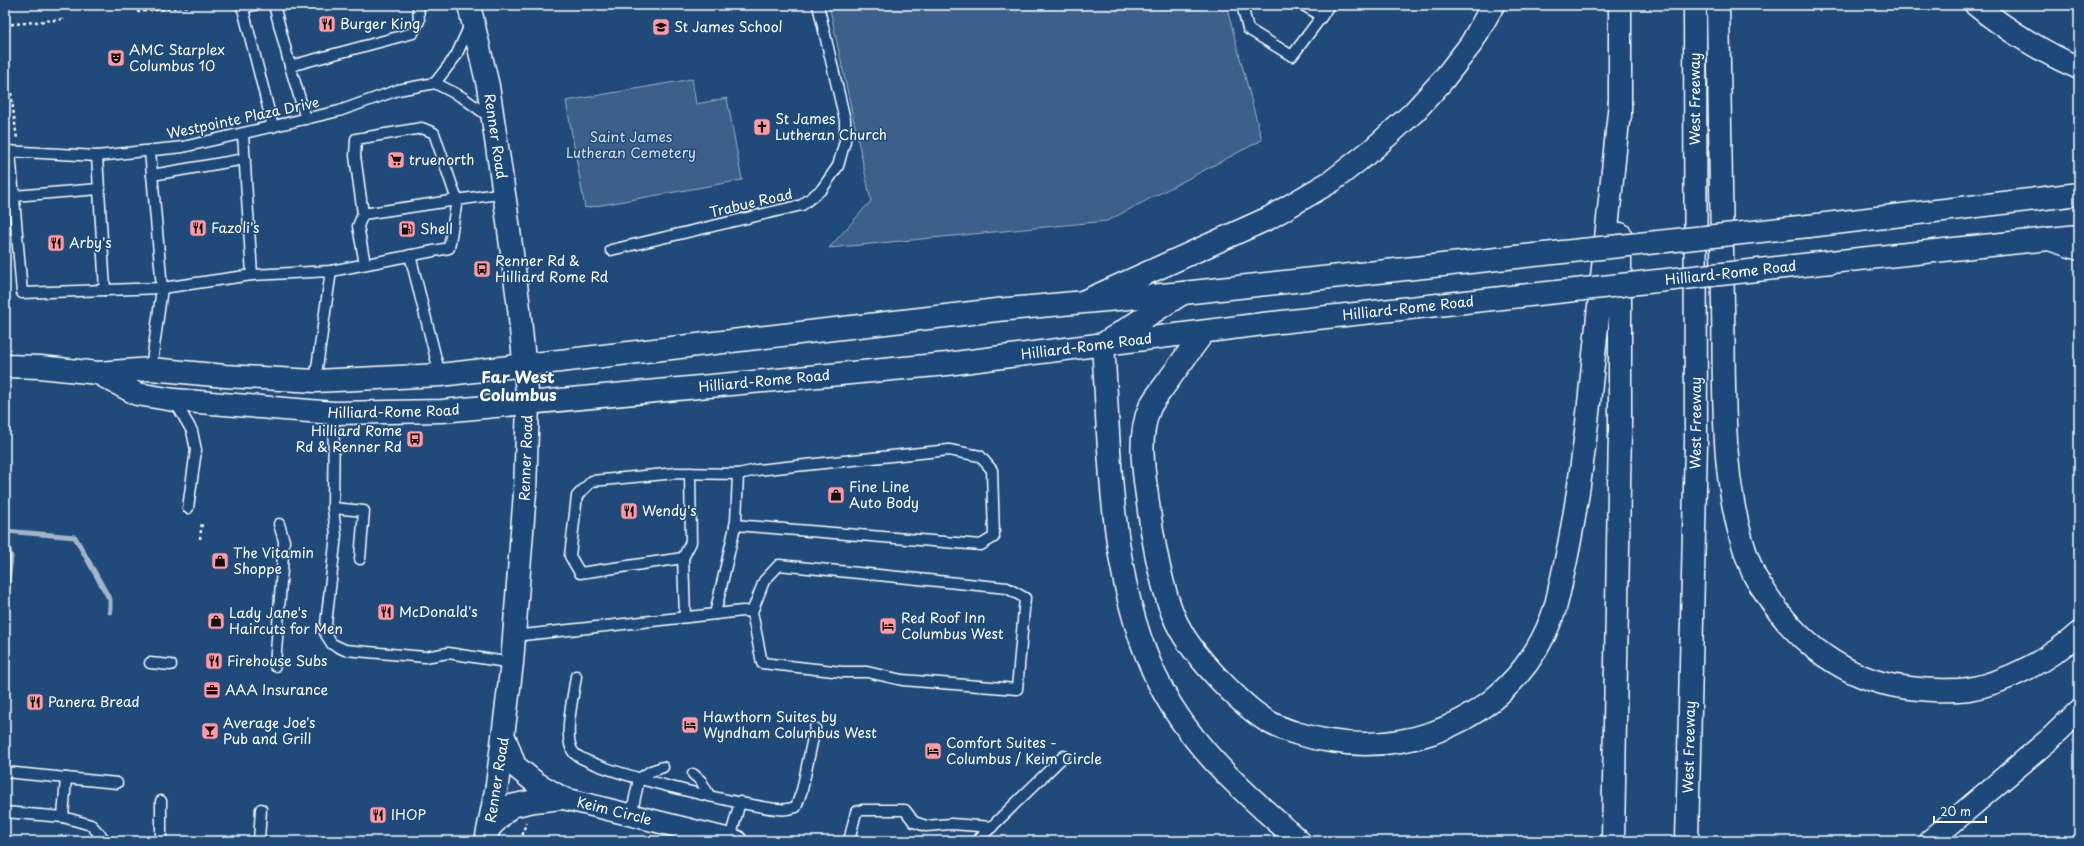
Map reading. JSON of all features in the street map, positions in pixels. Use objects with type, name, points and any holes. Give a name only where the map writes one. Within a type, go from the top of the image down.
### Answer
[{"type":"main road","points":[[1085,301],[1269,218],[1332,182],[1374,149],[1414,112],[1443,80],[1470,44],[1493,5]]},
{"type":"main road","points":[[1613,841],[1620,437],[1620,5]]},
{"type":"main road","name":"West Freeway","points":[[1687,841],[1696,442],[1695,5]]},
{"type":"main road","points":[[1718,5],[1724,389],[1728,477],[1739,532],[1752,572],[1777,612],[1805,641],[1832,661],[1862,676],[1896,686],[1932,691],[1969,688],[2003,679],[2065,645],[2079,633]]},
{"type":"main road","points":[[1976,5],[1989,16],[2061,60],[2079,68]]},
{"type":"main road","name":"Renner Road","points":[[471,12],[488,86],[504,192],[518,300],[528,403],[525,492],[512,663],[504,736],[488,834]]},
{"type":"main road","points":[[1204,332],[1151,406],[1143,434],[1143,465],[1152,532],[1171,608],[1181,632],[1210,668],[1242,700],[1269,722],[1313,738],[1349,744],[1385,743],[1423,737],[1460,722],[1489,703],[1514,678],[1536,650],[1552,616],[1569,548],[1579,486],[1600,306],[1620,102]]},
{"type":"main road","name":"Hilliard-Rome Road","points":[[5,366],[40,367],[98,373],[151,369],[224,376],[315,381],[440,375],[997,310],[1085,301],[1183,294],[1809,226],[2079,194]]},
{"type":"main road","name":"Hilliard-Rome Road","points":[[98,373],[137,394],[174,400],[334,413],[442,411],[939,364],[1520,296],[2079,236]]},
{"type":"main road","points":[[2049,239],[2079,250]]},
{"type":"main road","points":[[1183,294],[1102,344],[1119,559],[1146,659],[1171,706],[1202,747],[1262,808],[1299,841]]},
{"type":"main road","points":[[1930,841],[2051,738],[2079,711]]},
{"type":"main road","points":[[504,736],[515,766],[536,783],[562,798]]},
{"type":"main road","points":[[488,834],[511,806],[534,801],[562,798]]},
{"type":"street","name":"Keim Circle","points":[[562,798],[733,840]]},
{"type":"lane","points":[[255,5],[242,7],[273,127]]},
{"type":"lane","points":[[274,5],[306,119]]},
{"type":"lane","points":[[290,66],[412,33],[419,21],[418,5]]},
{"type":"lane","name":"Trabue Road","points":[[611,250],[802,205],[822,189],[838,166],[845,141],[844,120],[818,5]]},
{"type":"lane","points":[[1242,5],[1248,29],[1292,56],[1329,5]]},
{"type":"lane","points":[[1303,5],[1322,16]]},
{"type":"lane","points":[[471,12],[456,56],[435,83],[462,97],[493,119]]},
{"type":"lane","name":"Westpointe Plaza Drive","points":[[11,151],[97,156],[183,147],[339,111],[398,90],[435,83]]},
{"type":"lane","points":[[11,151],[22,293],[162,288],[252,276],[331,271],[449,248],[457,200],[434,133],[422,128],[356,138],[355,156],[363,214],[358,226],[365,264]]},
{"type":"lane","points":[[243,134],[252,276]]},
{"type":"lane","points":[[150,151],[162,288],[151,369]]},
{"type":"lane","points":[[97,156],[105,290]]},
{"type":"lane","points":[[152,175],[245,159]]},
{"type":"lane","points":[[14,196],[99,188]]},
{"type":"lane","points":[[363,214],[504,192]]},
{"type":"lane","points":[[410,255],[440,375]]},
{"type":"lane","points":[[315,381],[331,271]]},
{"type":"lane","points":[[174,400],[192,431],[196,450],[188,508]]},
{"type":"lane","points":[[334,413],[333,508],[336,535],[325,633],[332,644],[345,650],[425,657],[448,653],[512,663]]},
{"type":"lane","points":[[683,558],[580,573],[570,556],[577,496],[592,481],[676,473],[738,474],[757,470],[949,450],[980,456],[992,470],[994,537],[981,545],[735,525]]},
{"type":"lane","points":[[685,617],[683,558],[691,542],[690,473]]},
{"type":"lane","points":[[715,614],[735,525],[738,474]]},
{"type":"lane","points":[[333,508],[364,511],[360,559]]},
{"type":"lane","points":[[275,666],[284,541],[279,524]]},
{"type":"lane","points":[[779,565],[1007,588],[1025,598],[1017,689],[902,680],[867,672],[842,672],[762,663],[752,612],[764,581],[779,565]]},
{"type":"lane","points":[[514,636],[743,611],[752,612]]},
{"type":"lane","points":[[150,663],[172,665]]},
{"type":"lane","points":[[576,676],[569,731],[569,741],[574,753],[588,762],[639,779],[740,802],[777,809],[789,809],[796,807],[802,790],[815,728]]},
{"type":"lane","points":[[977,841],[1064,756]]},
{"type":"lane","points":[[631,816],[639,779],[651,770],[663,767]]},
{"type":"lane","points":[[5,772],[117,783]]},
{"type":"lane","points":[[693,774],[701,781],[709,795]]},
{"type":"lane","points":[[63,817],[66,778]]},
{"type":"lane","points":[[161,801],[161,841]]},
{"type":"lane","points":[[733,840],[740,802]]},
{"type":"lane","points":[[259,841],[261,809]]},
{"type":"lane","points":[[849,841],[856,812],[862,810],[905,810],[914,822],[926,826],[951,824],[992,827]]},
{"type":"lane","points":[[5,812],[63,817],[91,825],[106,841]]},
{"type":"lane","points":[[2075,841],[2079,838]]},
{"type":"path","points":[[137,12],[199,5]]},
{"type":"path","points":[[5,25],[65,19]]},
{"type":"path","points":[[5,44],[10,78]]},
{"type":"path","points":[[11,151],[12,93]]},
{"type":"path","points":[[200,539],[202,522]]},
{"type":"path","points":[[521,841],[526,820]]},
{"type":"green space","points":[[829,5],[1226,5],[1262,140],[1107,221],[829,248],[871,201]]},
{"type":"green space","name":"Saint James Lutheran Cemetery","points":[[692,79],[696,104],[727,98],[742,180],[585,208],[566,101]]},
{"type":"waterway","points":[[5,531],[75,537],[110,600],[110,612]]},
{"type":"waterway","points":[[5,536],[11,557],[6,599]]},
{"type":"place","name":"Burger King","points":[[327,24]]},
{"type":"place","name":"St James School","points":[[661,27]]},
{"type":"place","name":"AMC Starplex Columbus 10","points":[[116,58]]},
{"type":"place","name":"St James Lutheran Church","points":[[762,127]]},
{"type":"place","name":"truenorth","points":[[396,160]]},
{"type":"place","name":"Fazoli's","points":[[198,228]]},
{"type":"place","name":"Shell","points":[[407,229]]},
{"type":"place","name":"Arby's","points":[[56,243]]},
{"type":"place","name":"Renner Rd & Hilliard Rome Rd","points":[[482,269]]},
{"type":"place","name":"Hilliard Rome Rd & Renner Rd","points":[[415,439]]},
{"type":"place","name":"Fine Line Auto Body","points":[[836,495]]},
{"type":"place","name":"Wendy's","points":[[629,511]]},
{"type":"place","name":"The Vitamin Shoppe","points":[[220,561]]},
{"type":"place","name":"McDonald's","points":[[386,612]]},
{"type":"place","name":"Lady Jane's Haircuts for Men","points":[[216,621]]},
{"type":"place","name":"Red Roof Inn Columbus West","points":[[888,626]]},
{"type":"place","name":"Firehouse Subs","points":[[214,661]]},
{"type":"place","name":"AAA Insurance","points":[[212,690]]},
{"type":"place","name":"Panera Bread","points":[[35,702]]},
{"type":"place","name":"Hawthorn Suites by Wyndham Columbus West","points":[[690,725]]},
{"type":"place","name":"Average Joe's Pub and Grill","points":[[210,731]]},
{"type":"place","name":"Comfort Suites - Columbus / Keim Circle","points":[[933,751]]},
{"type":"place","name":"IHOP","points":[[378,815]]},
{"type":"district","name":"Far West Columbus","points":[[518,386]]}]
